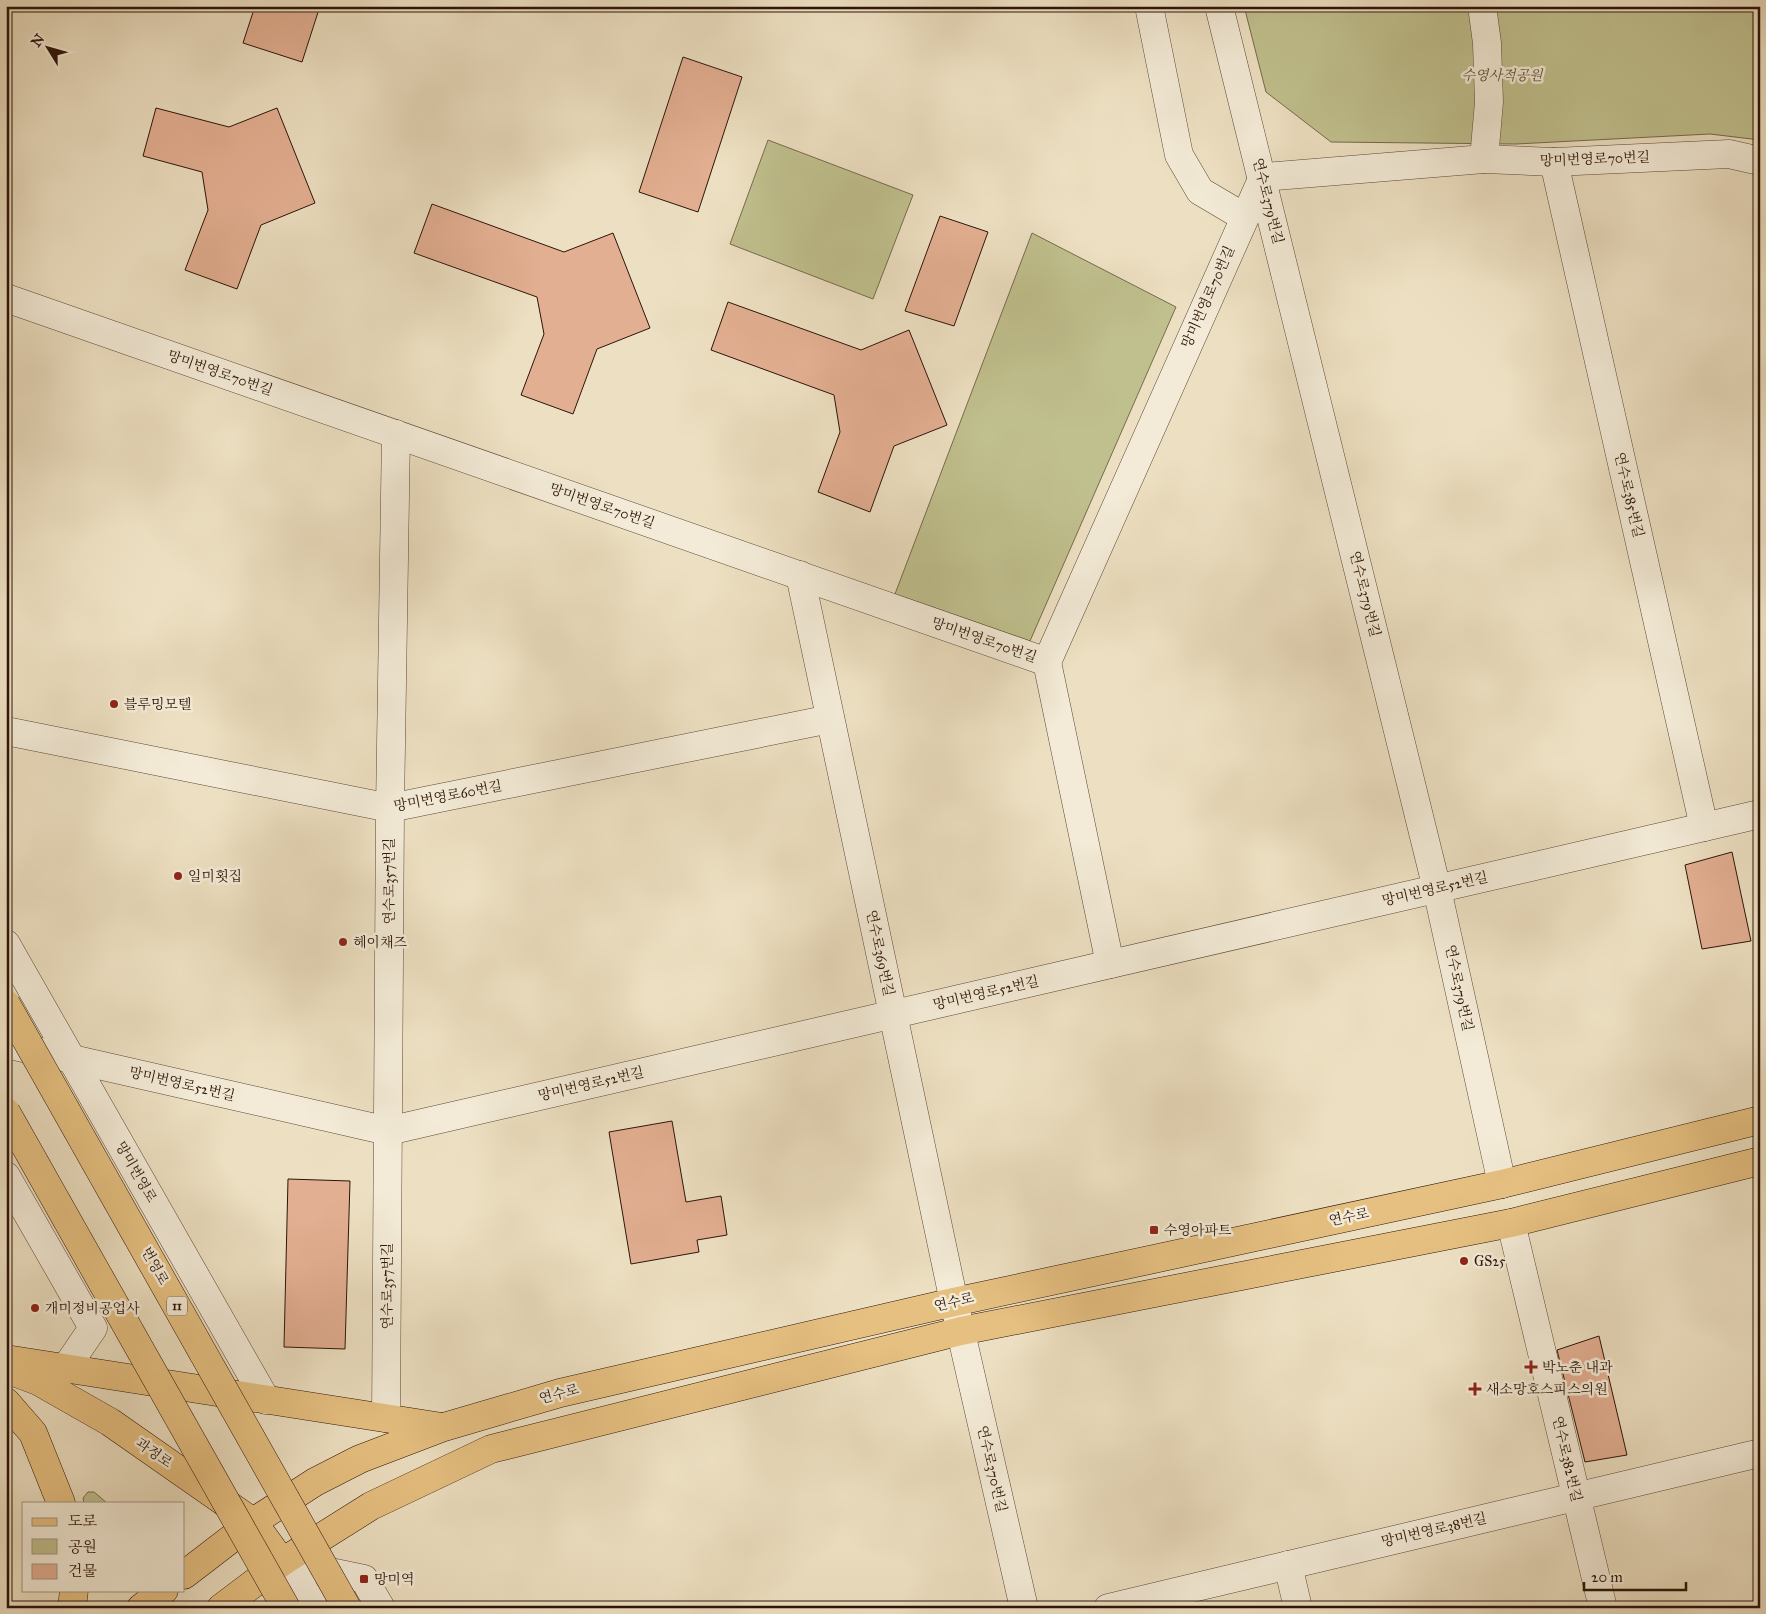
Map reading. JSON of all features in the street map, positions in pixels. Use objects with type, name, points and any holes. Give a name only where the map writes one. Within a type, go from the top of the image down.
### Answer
[{"type":"main road","name":"번영로","points":[[6,1004],[347,1608]]},
{"type":"main road","points":[[6,1112],[286,1608]]},
{"type":"main road","name":"연수로","points":[[185,1574],[253,1522],[314,1482],[360,1459],[444,1427],[560,1393],[954,1302],[1502,1184],[1760,1120]]},
{"type":"main road","points":[[221,1608],[282,1562],[371,1506],[491,1449],[961,1331],[1511,1223],[1760,1161]]},
{"type":"main road","points":[[6,1359],[444,1427]]},
{"type":"main road","name":"과정로","points":[[6,1369],[38,1381],[110,1422],[253,1522],[282,1562]]},
{"type":"main road","points":[[6,1402],[33,1432],[61,1502]]},
{"type":"main road","points":[[72,1608],[74,1592]]},
{"type":"main road","points":[[142,1608],[162,1592]]},
{"type":"street","points":[[1149,6],[1179,155],[1200,192],[1244,217]]},
{"type":"street","name":"연수로379번길","points":[[1219,6],[1263,177],[1437,889],[1502,1184]]},
{"type":"street","points":[[1482,6],[1487,43],[1489,102],[1484,159]]},
{"type":"street","name":"망미번영로70번길","points":[[6,298],[1047,662],[1263,177],[1484,159],[1554,162],[1729,154],[1760,161]]},
{"type":"street","name":"연수로385번길","points":[[1554,162],[1704,827]]},
{"type":"street","name":"연수로357번길","points":[[386,1418],[390,808],[396,434]]},
{"type":"street","name":"연수로369번길","points":[[800,575],[961,1331]]},
{"type":"street","points":[[1047,662],[1110,964]]},
{"type":"street","name":"망미번영로60번길","points":[[6,731],[390,808],[830,719]]},
{"type":"street","name":"망미번영로52번길","points":[[6,1044],[388,1131],[1760,814]]},
{"type":"street","name":"망미번영로","points":[[6,944],[266,1400]]},
{"type":"street","points":[[6,1176],[93,1328],[65,1368]]},
{"type":"street","name":"연수로382번길","points":[[1511,1223],[1603,1608]]},
{"type":"street","name":"연수로370번길","points":[[961,1331],[1024,1608]]},
{"type":"street","name":"망미번영로38번길","points":[[1108,1608],[1760,1453]]},
{"type":"street","points":[[276,1608],[282,1562]]},
{"type":"street","points":[[282,1562],[315,1608]]},
{"type":"street","points":[[282,1562],[364,1580],[381,1608]]},
{"type":"street","points":[[1288,1565],[1298,1608]]},
{"type":"path","points":[[1756,6],[1760,10]]},
{"type":"green space","name":"수영사적공원","points":[[1244,6],[1760,6],[1760,140],[1710,134],[1516,144],[1331,142],[1266,92]]},
{"type":"green space","points":[[768,140],[913,195],[873,299],[730,244]]},
{"type":"green space","points":[[1032,233],[1176,307],[1030,641],[895,594]]},
{"type":"green space","points":[[88,1492],[94,1492],[106,1502],[84,1502],[83,1498]]},
{"type":"building","points":[[255,6],[320,6],[302,62],[243,43]]},
{"type":"building","points":[[683,57],[742,77],[698,212],[639,192]]},
{"type":"building","points":[[156,108],[229,127],[277,108],[315,203],[261,225],[237,289],[185,270],[208,210],[202,172],[143,156]]},
{"type":"building","points":[[432,204],[564,252],[613,233],[650,328],[597,349],[573,414],[521,395],[544,334],[537,297],[414,253]]},
{"type":"building","points":[[940,216],[988,232],[954,326],[905,311]]},
{"type":"building","points":[[728,302],[861,350],[909,330],[947,425],[894,446],[870,512],[818,492],[840,432],[834,395],[711,350]]},
{"type":"building","points":[[1732,852],[1751,941],[1702,949],[1685,865]]},
{"type":"building","points":[[672,1121],[686,1202],[721,1196],[727,1235],[697,1240],[699,1252],[631,1264],[609,1132]]},
{"type":"building","points":[[288,1179],[350,1181],[345,1349],[284,1347]]},
{"type":"building","points":[[1599,1336],[1627,1455],[1585,1462],[1557,1350]]},
{"type":"place","name":"블루밍모텔","points":[[114,704]]},
{"type":"place","name":"일미횟집","points":[[178,876]]},
{"type":"place","name":"헤이채즈","points":[[343,942]]},
{"type":"place","name":"수영아파트","points":[[1154,1230]]},
{"type":"place","name":"GS25","points":[[1464,1261]]},
{"type":"place","name":"개미정비공업사","points":[[35,1308]]},
{"type":"place","name":"박노춘 내과","points":[[1531,1367]]},
{"type":"place","name":"새소망호스피스의원","points":[[1475,1389]]},
{"type":"place","name":"망미역","points":[[364,1579]]}]
